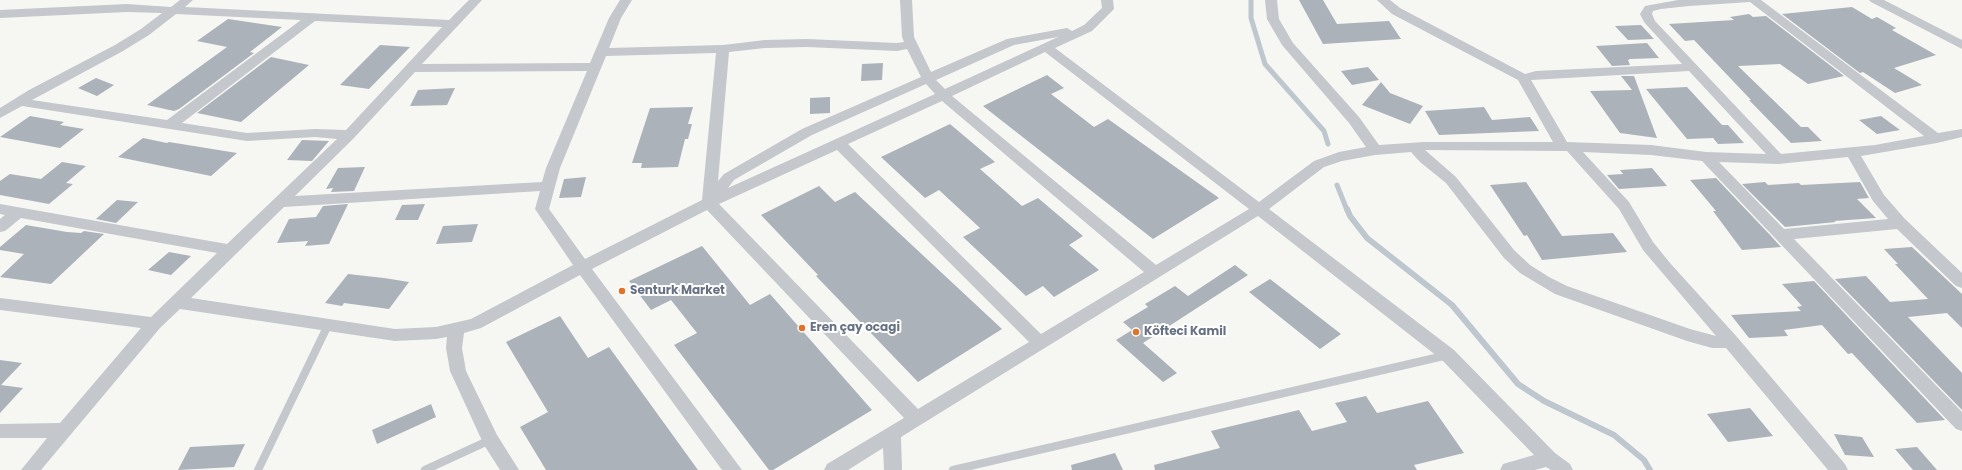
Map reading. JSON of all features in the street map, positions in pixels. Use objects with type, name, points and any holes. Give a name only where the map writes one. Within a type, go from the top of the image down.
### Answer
[{"type":"street","points":[[0,114],[119,48],[175,11],[187,0]]},
{"type":"street","points":[[30,470],[62,430],[154,324],[349,135],[410,68],[476,0]]},
{"type":"street","points":[[626,0],[615,18],[554,168],[542,209],[582,267],[733,470]]},
{"type":"street","points":[[906,0],[908,37],[911,45],[928,78],[943,95],[1155,272]]},
{"type":"street","points":[[176,302],[394,335],[415,336],[456,330],[475,324],[582,267],[709,203],[1088,28],[1108,9],[1107,0]]},
{"type":"street","points":[[1271,0],[1270,3],[1273,19],[1288,45],[1354,120],[1375,150]]},
{"type":"street","points":[[1385,3],[1401,0]]},
{"type":"street","points":[[1745,0],[1689,2],[1649,9],[1646,14],[1650,22],[1778,159]]},
{"type":"street","points":[[1754,0],[1937,139]]},
{"type":"street","points":[[1875,0],[1962,45]]},
{"type":"street","points":[[1385,3],[1407,18],[1523,78],[1566,146],[1624,206],[1648,246],[1665,267],[1732,342],[1839,470]]},
{"type":"street","points":[[0,14],[119,8],[452,24]]},
{"type":"street","points":[[170,125],[313,17]]},
{"type":"street","points":[[709,203],[729,177],[806,132],[1011,42],[1088,28]]},
{"type":"street","points":[[601,52],[723,49],[765,44],[800,43],[897,47],[911,45]]},
{"type":"street","points":[[1046,47],[1448,355],[1549,458],[1564,470]]},
{"type":"street","points":[[723,49],[709,203],[916,419]]},
{"type":"street","points":[[410,68],[595,67]]},
{"type":"street","points":[[1523,78],[1536,75],[1692,67]]},
{"type":"street","points":[[20,102],[247,137],[315,133],[349,135]]},
{"type":"street","points":[[833,470],[1259,209],[1319,164],[1339,157],[1375,150],[1415,147],[1566,146],[1651,150],[1706,157],[1778,159],[1875,150],[1937,139],[1962,132]]},
{"type":"street","points":[[838,143],[1040,343]]},
{"type":"street","points":[[1415,147],[1425,159],[1451,180],[1509,254],[1525,269],[1543,281],[1561,290],[1687,335],[1712,342],[1732,342]]},
{"type":"street","points":[[1853,153],[1878,198],[1900,223],[1962,282]]},
{"type":"street","points":[[1706,157],[1962,424]]},
{"type":"street","points":[[281,202],[548,186]]},
{"type":"street","points":[[0,209],[229,250]]},
{"type":"street","points":[[0,227],[18,212]]},
{"type":"street","points":[[1781,236],[1900,223]]},
{"type":"street","points":[[0,304],[154,324]]},
{"type":"street","points":[[456,330],[454,348],[458,371],[490,440],[510,470]]},
{"type":"street","points":[[0,431],[62,430]]},
{"type":"street","points":[[892,434],[895,470]]},
{"type":"street","points":[[1509,470],[1549,458]]},
{"type":"lane","points":[[258,470],[328,325]]},
{"type":"lane","points":[[953,470],[1448,355]]},
{"type":"lane","points":[[425,470],[490,440]]},
{"type":"building","points":[[1299,0],[1323,0],[1337,24],[1389,21],[1401,39],[1323,44]]},
{"type":"building","points":[[1852,7],[1872,19],[1877,17],[1896,28],[1892,30],[1936,55],[1894,68],[1922,85],[1895,93],[1863,72],[1860,73],[1782,14]]},
{"type":"building","points":[[1749,14],[1753,17],[1766,16],[1844,76],[1808,84],[1780,64],[1738,66],[1801,127],[1808,127],[1822,141],[1791,143],[1694,40],[1685,41],[1669,24],[1734,20],[1730,17]]},
{"type":"building","points":[[228,19],[282,27],[250,52],[254,53],[179,109],[174,111],[147,105],[227,47],[197,41]]},
{"type":"building","points":[[1641,25],[1654,39],[1628,40],[1615,26]]},
{"type":"building","points":[[1647,43],[1659,58],[1630,59],[1628,60],[1630,65],[1612,66],[1596,46]]},
{"type":"building","points":[[380,45],[410,47],[369,89],[340,85]]},
{"type":"building","points":[[271,57],[309,65],[241,122],[197,113]]},
{"type":"building","points":[[883,63],[882,80],[861,81],[862,64]]},
{"type":"building","points":[[1368,67],[1379,80],[1352,85],[1341,71]]},
{"type":"building","points":[[1047,75],[1064,88],[1051,94],[1094,127],[1108,119],[1219,198],[1153,239],[983,106]]},
{"type":"building","points":[[1621,76],[1634,76],[1657,138],[1620,133],[1590,91],[1632,90]]},
{"type":"building","points":[[96,78],[114,85],[97,96],[78,88]]},
{"type":"building","points":[[1381,82],[1390,93],[1423,106],[1410,124],[1362,105]]},
{"type":"building","points":[[1687,87],[1722,125],[1728,125],[1744,143],[1718,144],[1713,138],[1687,139],[1646,89]]},
{"type":"building","points":[[455,88],[447,105],[410,106],[418,90]]},
{"type":"building","points":[[830,97],[830,113],[810,114],[810,98]]},
{"type":"building","points":[[693,107],[688,124],[692,124],[688,139],[685,139],[678,167],[641,168],[642,163],[632,163],[650,108]]},
{"type":"building","points":[[1484,107],[1492,120],[1530,117],[1539,131],[1439,135],[1425,111]]},
{"type":"building","points":[[30,116],[64,122],[60,125],[84,129],[60,148],[0,137]]},
{"type":"building","points":[[1881,116],[1900,130],[1877,134],[1859,120]]},
{"type":"building","points":[[950,124],[995,162],[980,169],[1022,206],[1038,198],[1083,236],[1069,245],[1099,270],[1054,297],[1043,286],[1026,296],[963,237],[980,228],[939,190],[925,198],[881,157]]},
{"type":"building","points":[[143,138],[237,153],[211,176],[118,157]]},
{"type":"building","points":[[302,140],[329,141],[312,161],[287,160]]},
{"type":"building","points":[[62,162],[86,166],[66,183],[73,184],[49,204],[0,195],[0,181],[10,174],[41,179]]},
{"type":"building","points":[[365,167],[354,191],[331,192],[333,188],[326,189],[338,168]]},
{"type":"building","points":[[1652,168],[1667,186],[1619,189],[1607,175],[1623,174],[1620,170]]},
{"type":"building","points":[[586,177],[581,197],[559,198],[564,179]]},
{"type":"building","points":[[1716,178],[1781,247],[1742,250],[1713,211],[1716,211],[1690,180]]},
{"type":"building","points":[[1526,182],[1562,236],[1613,233],[1627,252],[1542,260],[1527,235],[1524,236],[1490,185]]},
{"type":"building","points":[[1765,182],[1768,185],[1799,183],[1801,185],[1860,182],[1869,198],[1857,199],[1876,218],[1785,227],[1742,184]]},
{"type":"building","points":[[819,186],[835,202],[855,192],[1002,329],[918,382],[816,276],[818,275],[761,215]]},
{"type":"building","points":[[117,200],[138,202],[116,223],[96,219]]},
{"type":"building","points":[[348,204],[329,244],[305,246],[308,241],[277,243],[289,219],[316,217],[323,206]]},
{"type":"building","points":[[425,204],[418,220],[395,220],[402,205]]},
{"type":"building","points":[[478,224],[472,242],[436,244],[443,226]]},
{"type":"building","points":[[26,225],[67,232],[81,233],[84,231],[104,234],[51,284],[0,277],[24,254],[0,250],[0,247]]},
{"type":"building","points":[[702,246],[750,305],[770,294],[872,410],[773,470],[769,470],[674,345],[697,333],[671,300],[651,310],[629,281]]},
{"type":"building","points":[[1912,247],[1962,294],[1962,328],[1947,313],[1908,317],[1962,373],[1962,410],[1835,279],[1866,276],[1890,302],[1928,299],[1895,264],[1898,264],[1884,249]]},
{"type":"building","points":[[169,252],[191,256],[171,275],[148,270]]},
{"type":"building","points":[[1235,265],[1248,275],[1143,343],[1177,373],[1163,382],[1116,340],[1132,330],[1123,322],[1148,307],[1145,304],[1175,286],[1188,296]]},
{"type":"building","points":[[348,274],[409,282],[389,309],[344,303],[342,306],[325,303]]},
{"type":"building","points":[[1270,279],[1341,334],[1320,349],[1249,292]]},
{"type":"building","points":[[1814,281],[1945,420],[1917,423],[1852,353],[1848,354],[1822,325],[1784,330],[1788,336],[1749,338],[1731,315],[1801,311],[1797,307],[1802,306],[1782,284]]},
{"type":"building","points":[[560,316],[588,358],[609,347],[698,470],[546,470],[520,427],[548,412],[506,342]]},
{"type":"building","points":[[0,360],[22,363],[1,385],[23,388],[0,413]]},
{"type":"building","points":[[1366,396],[1377,413],[1428,401],[1464,453],[1414,465],[1417,470],[1155,470],[1154,465],[1220,448],[1211,431],[1299,410],[1312,431],[1347,422],[1335,403]]},
{"type":"building","points":[[431,404],[436,417],[377,444],[372,430]]},
{"type":"building","points":[[1750,408],[1773,436],[1728,442],[1707,414]]},
{"type":"building","points":[[1834,434],[1862,437],[1874,457],[1845,455]]},
{"type":"building","points":[[245,444],[234,467],[178,470],[190,447]]},
{"type":"building","points":[[1917,447],[1937,470],[1913,470],[1895,449]]},
{"type":"building","points":[[1115,453],[1123,470],[1072,470],[1071,465]]},
{"type":"waterway","points":[[1251,0],[1251,18],[1265,64],[1324,131],[1328,144]]},
{"type":"waterway","points":[[1337,185],[1347,210]]},
{"type":"waterway","points":[[1347,209],[1350,216],[1367,238],[1452,305],[1518,384],[1544,401],[1614,435],[1644,460],[1650,470]]},
{"type":"place","name":"Senturk Market","points":[[622,291]]},
{"type":"place","name":"Eren çay ocagi","points":[[802,328]]},
{"type":"place","name":"Köfteci Kamil","points":[[1136,332]]}]
